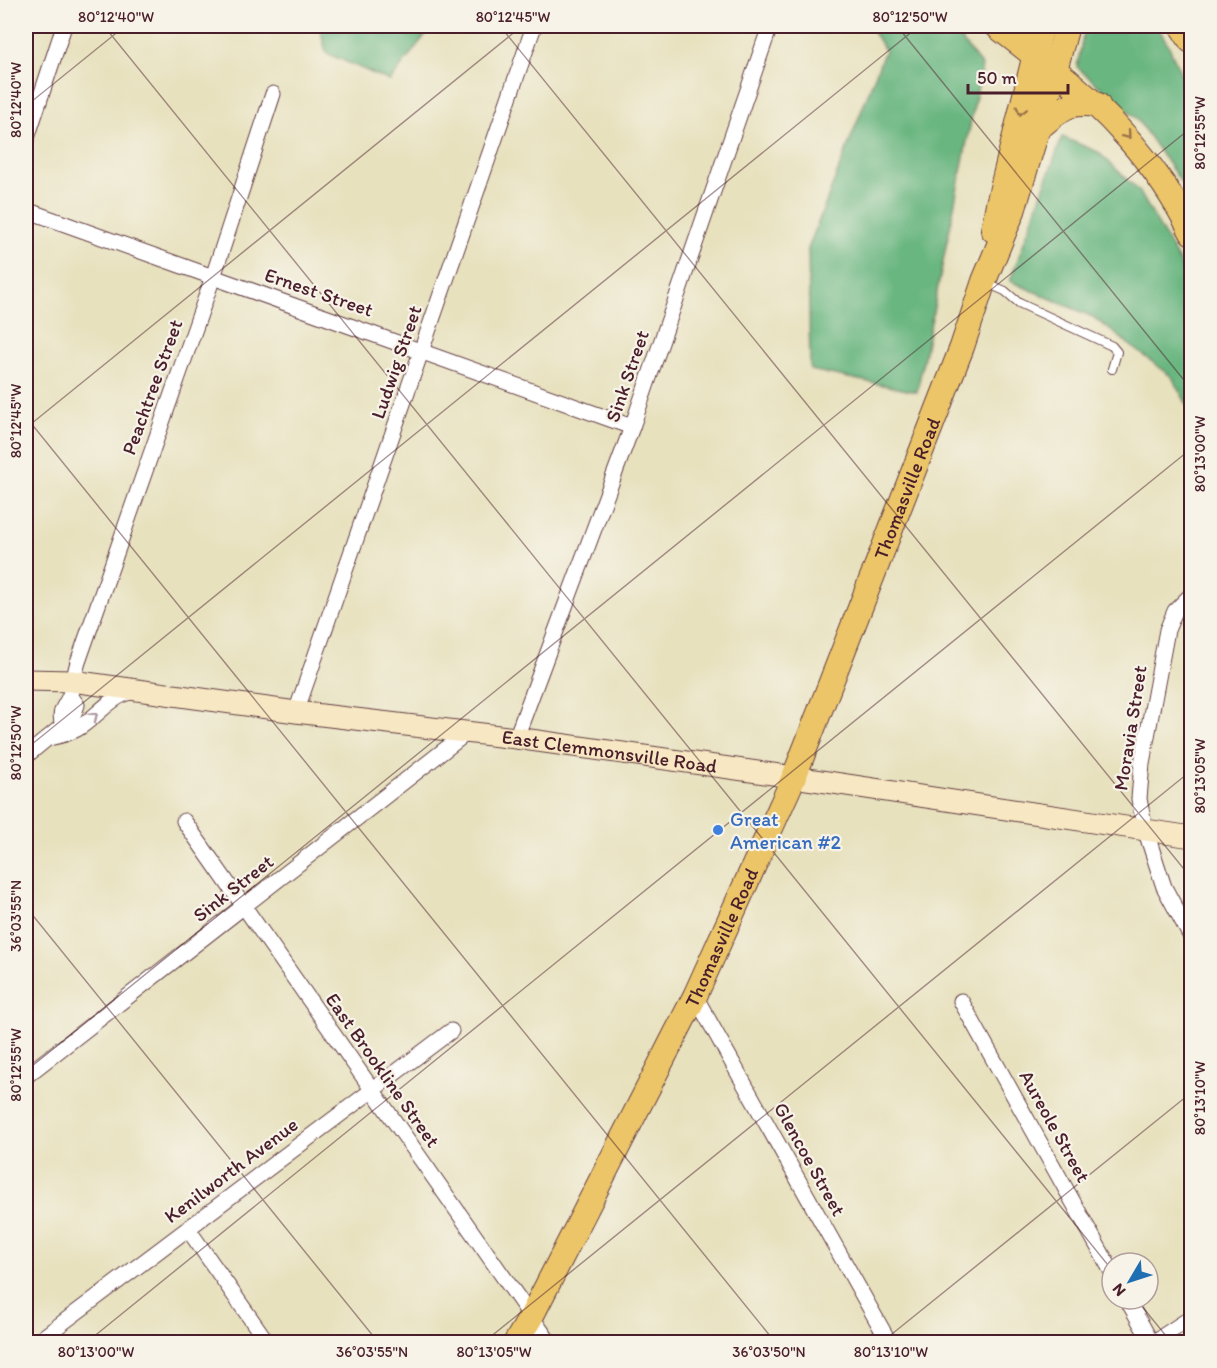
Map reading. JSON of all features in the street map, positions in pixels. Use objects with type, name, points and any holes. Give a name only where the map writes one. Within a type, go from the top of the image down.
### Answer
[{"type":"highway","points":[[999,26],[1046,62]]},
{"type":"highway","points":[[1184,26],[1191,39]]},
{"type":"main road","name":"Thomasville Road","points":[[516,1342],[531,1317],[695,996],[794,777],[1013,211],[1037,129],[1046,62],[1042,26]]},
{"type":"main road","name":"Thomasville Road","points":[[984,281],[998,204],[1046,62],[1067,26]]},
{"type":"main road","points":[[1046,62],[1098,105],[1138,148],[1162,179],[1191,233]]},
{"type":"main road","points":[[1037,129],[1066,106],[1081,103],[1098,105]]},
{"type":"main road","name":"East Clemmonsville Road","points":[[26,680],[71,688],[137,690],[465,734],[516,738],[1191,837]]},
{"type":"street","points":[[26,141],[64,26]]},
{"type":"street","name":"Ludwig Street","points":[[296,712],[534,26]]},
{"type":"street","name":"Sink Street","points":[[516,738],[632,427],[770,26]]},
{"type":"street","name":"Peachtree Street","points":[[26,756],[72,718],[77,705],[71,688],[106,580],[213,278],[273,94]]},
{"type":"street","name":"Ernest Street","points":[[26,210],[632,427]]},
{"type":"street","name":"Moravia Street","points":[[1191,594],[1175,610],[1167,630],[1142,763],[1139,799],[1145,829],[1164,887],[1191,939]]},
{"type":"street","points":[[49,738],[64,735],[78,728],[120,695],[137,690]]},
{"type":"street","name":"Sink Street","points":[[26,1076],[465,734]]},
{"type":"street","name":"East Brookline Street","points":[[184,821],[549,1342]]},
{"type":"street","name":"Glencoe Street","points":[[695,996],[889,1342]]},
{"type":"street","name":"Aureole Street","points":[[961,1001],[1100,1251]]},
{"type":"street","name":"Kenilworth Avenue","points":[[37,1342],[451,1031]]},
{"type":"street","points":[[188,1229],[267,1342]]},
{"type":"street","points":[[1134,1311],[1153,1342],[1191,1317]]},
{"type":"lane","points":[[984,281],[1005,291],[1019,303],[1112,346],[1117,352],[1112,369]]},
{"type":"green space","points":[[320,26],[432,26],[390,81],[326,53]]},
{"type":"green space","points":[[869,26],[950,26],[982,66],[917,392],[810,370],[808,249],[885,50]]},
{"type":"green space","points":[[1085,26],[1157,26],[1168,44],[1191,97],[1191,201],[1188,192],[1137,119],[1077,67]]},
{"type":"green space","points":[[1062,137],[1098,152],[1139,191],[1188,277],[1192,286],[1191,412],[1172,377],[1093,317],[1010,281]]},
{"type":"place","name":"Great American #2","points":[[718,830]]}]
